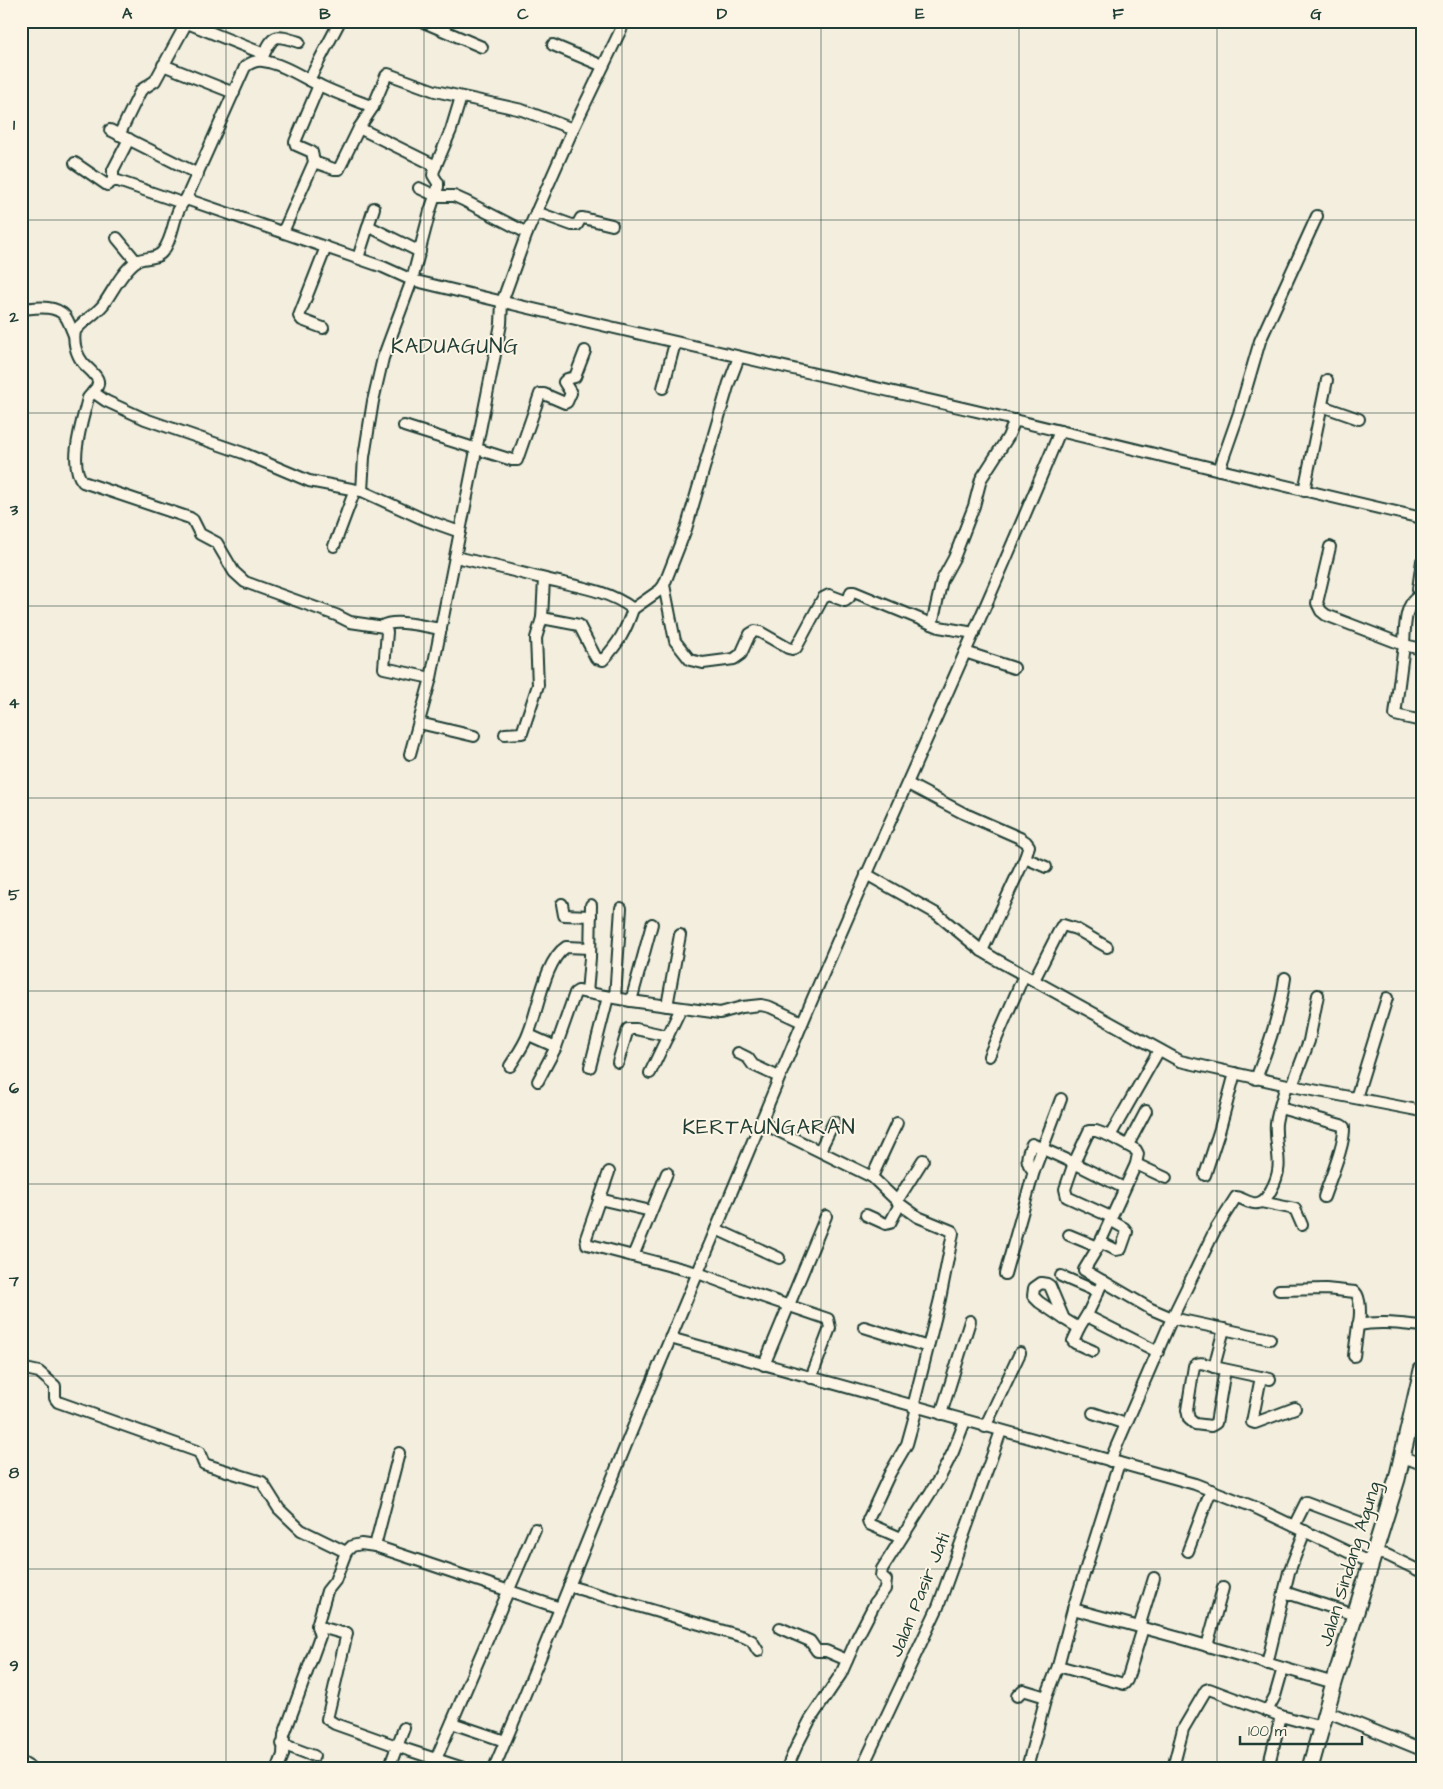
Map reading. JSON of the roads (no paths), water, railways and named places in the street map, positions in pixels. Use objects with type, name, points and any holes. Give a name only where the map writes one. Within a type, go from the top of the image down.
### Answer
[{"type":"main road","name":"Jalan Sindang Agung","points":[[1310,1768],[1403,1457],[1416,1429],[1422,1370]]},
{"type":"street","points":[[309,80],[340,21]]},
{"type":"street","points":[[421,21],[482,47]]},
{"type":"street","points":[[410,754],[432,678],[440,629],[477,448],[500,324],[502,302],[536,212],[573,129],[625,21]]},
{"type":"street","points":[[114,181],[113,170],[119,135],[141,90],[155,81],[184,25],[188,23],[319,85],[373,107]]},
{"type":"street","points":[[74,334],[103,305],[136,261],[155,257],[162,252],[245,68],[262,57],[270,41],[275,37],[280,36],[300,42]]},
{"type":"street","points":[[553,44],[603,66]]},
{"type":"street","points":[[163,65],[234,93]]},
{"type":"street","points":[[314,162],[334,170],[339,169],[359,128],[373,107],[388,74],[435,91],[522,110],[573,129]]},
{"type":"street","points":[[283,232],[314,162],[312,152],[296,146],[295,142],[319,85]]},
{"type":"street","points":[[334,546],[358,490],[373,401],[383,358],[412,280],[430,210],[436,196],[438,182],[433,175],[451,130],[461,97]]},
{"type":"street","points":[[359,128],[436,166]]},
{"type":"street","points":[[119,135],[198,174]]},
{"type":"street","points":[[74,163],[106,184],[109,185],[114,181],[118,181],[283,232],[383,267],[412,280],[675,343],[1014,420],[1304,492],[1422,518]]},
{"type":"street","points":[[419,188],[436,196],[460,198],[527,233]]},
{"type":"street","points":[[358,258],[374,208]]},
{"type":"street","points":[[536,212],[572,225],[577,225],[581,218],[583,218],[612,226]]},
{"type":"street","points":[[1219,470],[1239,413],[1260,341],[1317,216]]},
{"type":"street","points":[[368,226],[420,252]]},
{"type":"street","points":[[117,238],[136,261]]},
{"type":"street","points":[[323,328],[302,320],[299,316],[326,247]]},
{"type":"street","points":[[21,310],[43,308],[60,312],[65,316],[74,334],[76,351],[83,363],[96,375],[97,388],[88,398],[76,461],[78,477],[83,482],[190,518],[200,534],[217,544],[234,572],[245,582],[330,612],[350,622],[386,628],[384,668],[432,678]]},
{"type":"street","points":[[664,388],[675,343]]},
{"type":"street","points":[[404,426],[517,460],[540,394],[565,403],[568,402],[571,393],[564,382],[575,377],[585,351]]},
{"type":"street","points":[[542,618],[579,626],[596,658],[603,660],[625,632],[634,609],[664,585],[686,530],[729,383],[739,357]]},
{"type":"street","points":[[1304,492],[1327,380]]},
{"type":"street","points":[[93,392],[145,418],[243,454],[309,481],[358,490],[423,520],[460,532]]},
{"type":"street","points":[[1322,406],[1358,419]]},
{"type":"street","points":[[932,624],[942,580],[954,558],[974,506],[981,479],[1008,437],[1014,420]]},
{"type":"street","points":[[494,1768],[802,1022],[974,634],[1060,431]]},
{"type":"street","points":[[1330,547],[1318,603],[1321,611],[1326,615],[1422,649]]},
{"type":"street","points":[[455,557],[600,591],[626,603],[634,609]]},
{"type":"street","points":[[1422,561],[1418,589],[1421,597],[1412,601],[1406,619],[1395,715],[1422,720]]},
{"type":"street","points":[[505,734],[522,733],[535,695],[538,683],[536,638],[542,618],[544,579]]},
{"type":"street","points":[[664,585],[675,641],[686,657],[694,662],[734,659],[741,654],[750,634],[755,632],[760,632],[788,648],[796,648],[823,598],[827,595],[845,600],[851,592],[932,624],[974,634]]},
{"type":"street","points":[[382,626],[387,623],[410,624],[440,629]]},
{"type":"street","points":[[965,652],[1014,668]]},
{"type":"street","points":[[419,723],[474,736]]},
{"type":"street","points":[[908,784],[963,813],[1026,842],[1029,846],[982,951]]},
{"type":"street","points":[[1025,858],[1046,867]]},
{"type":"street","points":[[866,874],[937,914],[982,951],[1098,1014],[1159,1050],[1190,1064],[1289,1086],[1422,1111]]},
{"type":"street","points":[[562,904],[564,915],[591,916]]},
{"type":"street","points":[[587,993],[591,905]]},
{"type":"street","points":[[590,1067],[611,998],[621,908]]},
{"type":"street","points":[[631,1001],[652,924]]},
{"type":"street","points":[[989,1056],[1029,977],[1061,927],[1072,927],[1107,947]]},
{"type":"street","points":[[667,1006],[680,935]]},
{"type":"street","points":[[510,1066],[528,1035],[543,985],[560,951],[566,947],[590,948]]},
{"type":"street","points":[[1256,1079],[1275,1021],[1285,978]]},
{"type":"street","points":[[538,1081],[556,1047],[575,993],[578,991],[611,998],[720,1013],[742,1006],[761,1005],[770,1007],[802,1022]]},
{"type":"street","points":[[1261,1202],[1270,1194],[1280,1171],[1276,1121],[1309,1041],[1318,995]]},
{"type":"street","points":[[1356,1098],[1387,998]]},
{"type":"street","points":[[650,1073],[680,1008]]},
{"type":"street","points":[[618,1062],[625,1032],[628,1029],[668,1036]]},
{"type":"street","points":[[528,1035],[556,1047]]},
{"type":"street","points":[[1110,1136],[1159,1050]]},
{"type":"street","points":[[738,1053],[748,1058],[756,1067],[779,1078]]},
{"type":"street","points":[[1205,1175],[1220,1132],[1235,1073]]},
{"type":"street","points":[[1005,1274],[1034,1170],[1034,1144],[1061,1099]]},
{"type":"street","points":[[1280,1108],[1315,1116],[1344,1127],[1337,1159],[1324,1197]]},
{"type":"street","points":[[1128,1145],[1146,1111]]},
{"type":"street","points":[[760,1122],[872,1177],[898,1202],[918,1217],[954,1234],[907,1444],[890,1473],[868,1520],[871,1526],[901,1538]]},
{"type":"street","points":[[820,1150],[834,1122]]},
{"type":"street","points":[[872,1177],[897,1123]]},
{"type":"street","points":[[1069,1235],[1099,1245],[1113,1249],[1121,1249],[1127,1232],[1124,1228],[1110,1219],[1067,1197],[1065,1189],[1074,1163],[1089,1131],[1096,1131],[1110,1136],[1136,1150],[1138,1154],[1136,1164],[1124,1188],[1110,1219],[1099,1245],[1076,1283]]},
{"type":"street","points":[[1034,1144],[1124,1188]]},
{"type":"street","points":[[866,1215],[886,1224],[890,1223],[898,1202],[924,1160]]},
{"type":"street","points":[[1136,1164],[1166,1178]]},
{"type":"street","points":[[608,1172],[586,1238],[587,1244],[698,1273],[824,1316],[830,1322],[830,1328],[811,1378]]},
{"type":"street","points":[[633,1256],[667,1173]]},
{"type":"street","points":[[1027,1768],[1046,1698],[1058,1666],[1126,1424],[1172,1318],[1215,1230],[1234,1198],[1238,1197],[1254,1203],[1261,1202],[1295,1209],[1302,1225]]},
{"type":"street","points":[[599,1199],[652,1211]]},
{"type":"street","points":[[764,1365],[826,1216]]},
{"type":"street","points":[[716,1229],[779,1258]]},
{"type":"street","points":[[1084,1270],[1172,1318],[1270,1339]]},
{"type":"street","points":[[1061,1276],[1098,1292]]},
{"type":"street","points":[[1093,1352],[1073,1341],[1103,1282]]},
{"type":"street","points":[[1280,1290],[1326,1289],[1356,1292],[1358,1295],[1360,1319],[1354,1356]]},
{"type":"street","points":[[1087,1316],[1158,1352]]},
{"type":"street","points":[[1064,1319],[1079,1328]]},
{"type":"street","points":[[941,1414],[970,1321]]},
{"type":"street","points":[[1358,1326],[1366,1323],[1389,1322],[1422,1326]]},
{"type":"street","points":[[864,1327],[928,1347]]},
{"type":"street","points":[[1214,1367],[1224,1329]]},
{"type":"street","points":[[670,1338],[1210,1490],[1304,1531],[1373,1558],[1387,1555],[1422,1572]]},
{"type":"street","points":[[985,1427],[1020,1353]]},
{"type":"street","points":[[1225,1370],[1216,1423],[1210,1426],[1191,1422],[1187,1415],[1194,1366],[1199,1363],[1265,1378],[1252,1422],[1255,1423],[1295,1408]]},
{"type":"street","points":[[21,1368],[44,1375],[55,1386],[55,1398],[58,1402],[199,1452],[204,1464],[262,1482],[279,1509],[300,1530],[346,1552]]},
{"type":"street","points":[[1093,1413],[1126,1424]]},
{"type":"street","points":[[787,1768],[810,1720],[842,1674],[847,1660],[887,1582],[881,1576],[882,1569],[939,1479],[953,1452],[965,1421]]},
{"type":"street","name":"Jalan Pasir Jati","points":[[862,1768],[938,1607],[1001,1431]]},
{"type":"street","points":[[375,1546],[399,1453]]},
{"type":"street","points":[[1403,1457],[1422,1464]]},
{"type":"street","points":[[1188,1550],[1210,1490]]},
{"type":"street","points":[[1294,1526],[1306,1502],[1358,1522]]},
{"type":"street","points":[[436,1759],[535,1530]]},
{"type":"street","points":[[1266,1664],[1284,1592],[1304,1531]]},
{"type":"street","points":[[278,1768],[283,1755],[282,1744],[284,1735],[320,1636],[317,1626],[327,1591],[335,1581],[346,1552],[352,1546],[361,1544],[375,1546],[560,1608]]},
{"type":"street","points":[[1058,1666],[1124,1684],[1127,1680],[1154,1578]]},
{"type":"street","points":[[569,1586],[744,1637],[752,1641],[758,1651]]},
{"type":"street","points":[[1207,1646],[1223,1588]]},
{"type":"street","points":[[1284,1592],[1355,1615]]},
{"type":"street","points":[[1073,1610],[1141,1627],[1334,1683]]},
{"type":"street","points":[[317,1626],[347,1633],[327,1719],[335,1724],[463,1768]]},
{"type":"street","points":[[780,1628],[810,1641],[817,1651],[826,1651],[847,1660]]},
{"type":"street","points":[[1267,1711],[1275,1696],[1283,1668]]},
{"type":"street","points":[[1017,1696],[1023,1690],[1046,1698]]},
{"type":"street","points":[[1173,1768],[1183,1730],[1206,1690],[1281,1716],[1321,1727]]},
{"type":"street","points":[[1326,1711],[1422,1750]]},
{"type":"street","points":[[1268,1768],[1281,1716]]},
{"type":"street","points":[[452,1723],[505,1741]]},
{"type":"street","points":[[389,1768],[404,1728]]},
{"type":"street","points":[[282,1744],[314,1756]]},
{"type":"street","points":[[21,1762],[31,1768]]},
{"type":"district","name":"KADUAGUNG","points":[[455,346]]},
{"type":"district","name":"KERTAUNGARAN","points":[[769,1127]]}]
